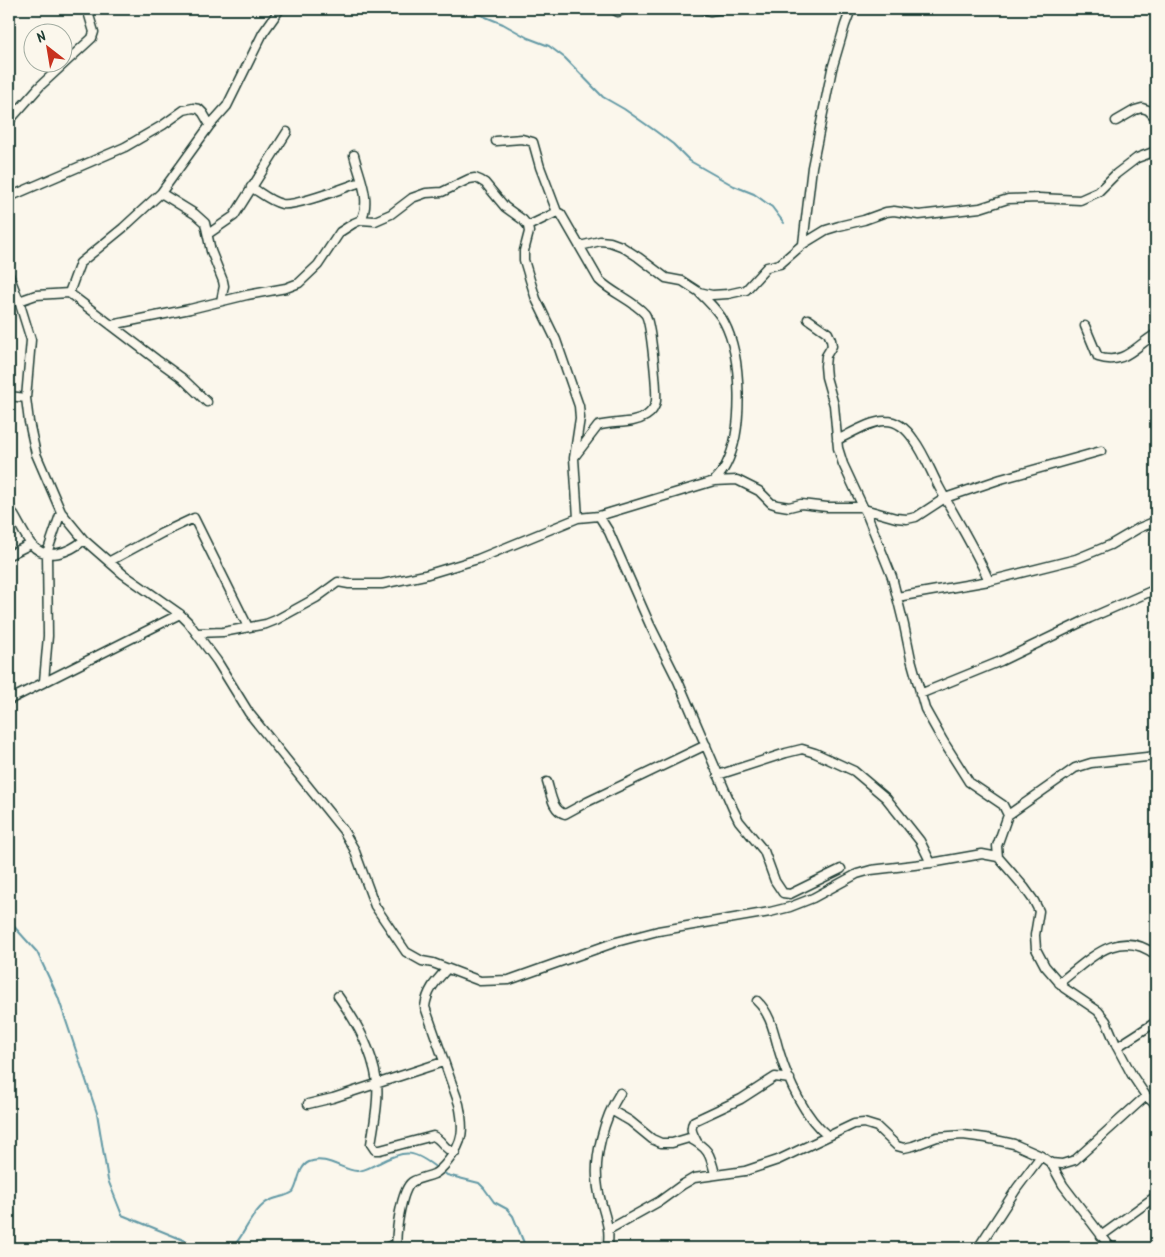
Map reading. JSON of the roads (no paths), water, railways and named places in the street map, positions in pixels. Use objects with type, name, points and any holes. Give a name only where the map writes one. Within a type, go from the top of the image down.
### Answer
[{"type":"street","points":[[9,121],[40,86],[92,38],[94,32],[88,12],[91,9]]},
{"type":"street","points":[[69,293],[72,290],[80,263],[123,228],[161,193],[210,125],[227,106],[263,33],[280,9]]},
{"type":"street","points":[[612,9],[618,12],[625,9]]},
{"type":"street","points":[[704,9],[710,11],[721,9]]},
{"type":"street","points":[[803,244],[812,167],[832,69],[851,9]]},
{"type":"street","points":[[1116,121],[1142,108],[1148,110],[1156,118]]},
{"type":"street","points":[[9,197],[125,146],[163,125],[184,110],[199,109],[210,125]]},
{"type":"street","points":[[208,234],[234,216],[287,132]]},
{"type":"street","points":[[496,141],[522,139],[533,142],[556,212],[561,214],[605,286],[642,310],[648,320],[656,388],[656,402],[652,411],[636,421],[598,426],[574,458]]},
{"type":"street","points":[[698,292],[712,295],[746,290],[767,267],[780,264],[803,244],[826,230],[886,212],[894,211],[918,215],[980,208],[1008,199],[1080,200],[1098,192],[1116,174],[1137,158],[1156,150]]},
{"type":"street","points":[[354,155],[367,206],[361,220]]},
{"type":"street","points":[[111,325],[286,288],[299,283],[318,266],[340,232],[354,223],[361,220],[371,222],[379,220],[392,214],[412,198],[442,192],[469,179],[475,178],[485,182],[500,201],[524,220],[528,226],[529,232],[524,251],[524,260],[536,299],[556,340],[580,406],[574,458],[578,518]]},
{"type":"street","points":[[252,187],[275,202],[286,205],[361,182]]},
{"type":"street","points":[[161,193],[205,223],[211,251],[224,281],[220,301]]},
{"type":"street","points":[[528,226],[556,212]]},
{"type":"street","points":[[580,246],[600,241],[621,246],[666,278],[682,281],[698,292],[724,322],[735,356],[738,414],[734,446],[725,468],[714,481]]},
{"type":"street","points":[[9,275],[31,340],[26,398],[36,454],[61,512],[84,540],[129,579],[180,614],[197,633],[217,660],[249,713],[343,830],[354,849],[375,906],[406,952],[422,961],[433,963],[447,970],[480,981],[509,980],[616,942],[658,931],[770,912],[790,906],[813,898],[856,874],[872,870],[931,863],[982,854],[998,858]]},
{"type":"street","points":[[19,301],[42,294],[69,293],[182,378],[207,402]]},
{"type":"street","points":[[808,320],[828,332],[832,340],[832,346],[826,356],[825,366],[834,405],[837,440],[843,464],[892,577],[911,660],[926,709],[943,741],[969,782],[1003,806],[1008,815]]},
{"type":"street","points":[[1085,326],[1098,357],[1102,359],[1129,355],[1156,334]]},
{"type":"street","points":[[9,396],[26,398]]},
{"type":"street","points":[[837,440],[875,422],[887,421],[896,423],[905,429],[915,440],[945,498],[965,530],[989,582]]},
{"type":"street","points":[[197,633],[223,632],[266,624],[288,615],[338,582],[382,584],[425,574],[502,550],[578,518],[599,516],[714,481],[737,480],[759,490],[771,503],[777,505],[788,507],[801,504],[827,507],[856,507],[896,518],[907,519],[916,517],[945,498],[1001,479],[1100,451]]},
{"type":"street","points":[[9,507],[31,544],[47,553],[57,554],[65,552],[75,548],[84,540]]},
{"type":"street","points":[[44,681],[48,636],[47,553],[61,512]]},
{"type":"street","points":[[599,516],[609,532],[706,745],[733,809],[739,821],[764,851],[775,880],[783,893],[790,894],[841,868]]},
{"type":"street","points":[[110,561],[194,518],[248,628]]},
{"type":"street","points":[[897,597],[989,582],[1059,564],[1093,553],[1156,521]]},
{"type":"street","points":[[9,555],[31,544]]},
{"type":"street","points":[[920,694],[1001,661],[1090,618],[1156,589]]},
{"type":"street","points":[[9,700],[180,614]]},
{"type":"street","points":[[547,782],[554,805],[561,813],[565,814],[706,745]]},
{"type":"street","points":[[718,775],[794,751],[802,750],[815,754],[854,771],[886,798],[920,841],[931,863]]},
{"type":"street","points":[[1156,756],[1091,762],[1075,768],[1008,815],[997,846],[998,858],[1034,901],[1039,911],[1035,936],[1036,949],[1045,966],[1059,983],[1098,1011],[1106,1021],[1132,1075],[1146,1096],[1156,1106]]},
{"type":"street","points":[[1059,983],[1114,944],[1134,944],[1146,948],[1156,955]]},
{"type":"street","points":[[385,1248],[396,1246],[404,1195],[411,1183],[440,1170],[456,1152],[460,1143],[461,1117],[459,1104],[425,1006],[430,989],[447,970]]},
{"type":"street","points":[[338,996],[353,1016],[365,1038],[377,1083],[376,1114],[371,1144],[376,1150],[433,1136],[447,1150],[456,1152]]},
{"type":"street","points":[[758,1001],[768,1014],[780,1055],[804,1107],[814,1122],[828,1136]]},
{"type":"street","points":[[1117,1047],[1156,1022]]},
{"type":"street","points":[[308,1104],[333,1098],[443,1062]]},
{"type":"street","points":[[698,1143],[691,1131],[691,1125],[694,1121],[741,1099],[775,1077],[790,1079]]},
{"type":"street","points":[[608,1248],[608,1230],[598,1189],[597,1155],[611,1110],[620,1093]]},
{"type":"street","points":[[1050,1163],[1062,1164],[1075,1160],[1146,1096]]},
{"type":"street","points":[[611,1110],[630,1121],[652,1139],[661,1143],[672,1143],[688,1138],[698,1143],[708,1150],[715,1174]]},
{"type":"street","points":[[608,1230],[660,1201],[694,1178],[746,1171],[778,1160],[854,1124],[864,1123],[877,1127],[897,1146],[904,1148],[937,1136],[963,1135],[1014,1144],[1041,1156],[1050,1163],[1063,1185],[1111,1248]]},
{"type":"street","points":[[978,1248],[1022,1180],[1041,1156]]},
{"type":"street","points":[[1100,1236],[1156,1196]]},
{"type":"waterway","points":[[466,9],[549,46],[565,58],[603,97],[654,130],[673,144],[690,161],[734,186],[754,194],[772,207],[784,223]]},
{"type":"waterway","points":[[9,921],[37,952],[58,997],[97,1113],[108,1180],[122,1215],[203,1248]]},
{"type":"waterway","points":[[232,1248],[254,1214],[264,1204],[293,1192],[301,1171],[305,1164],[309,1162],[322,1160],[351,1170],[360,1171],[396,1155],[410,1154],[422,1158],[438,1169]]},
{"type":"waterway","points":[[442,1171],[447,1175],[479,1183],[494,1202],[507,1209],[513,1216],[526,1248]]}]
